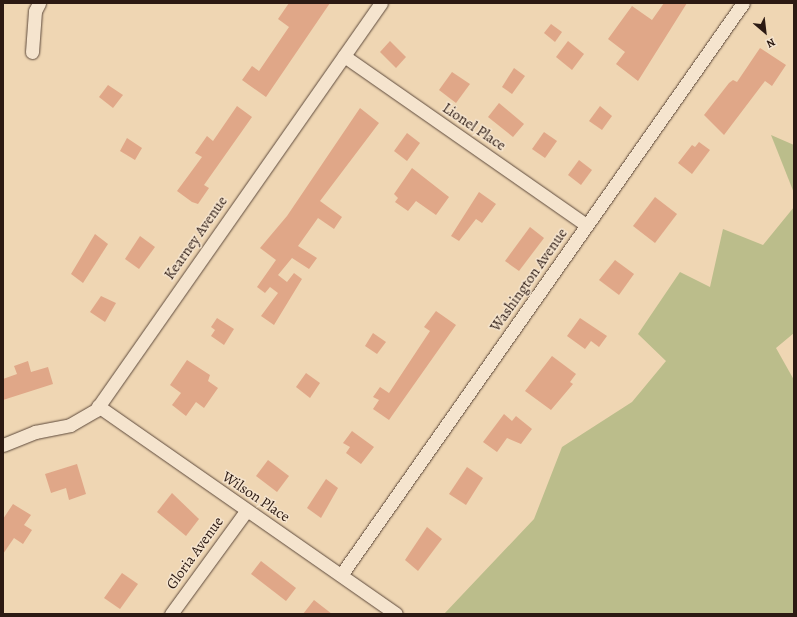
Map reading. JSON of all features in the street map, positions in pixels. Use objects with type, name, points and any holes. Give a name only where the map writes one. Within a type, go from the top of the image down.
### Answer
[{"type":"street","points":[[32,52],[35,11],[39,3]]},
{"type":"street","name":"Kearney Avenue","points":[[3,445],[80,421],[98,406],[381,3]]},
{"type":"street","name":"Washington Avenue","points":[[341,575],[586,224],[743,3]]},
{"type":"street","name":"Lionel Place","points":[[344,56],[586,224]]},
{"type":"street","name":"Wilson Place","points":[[98,406],[246,511],[396,614]]},
{"type":"street","name":"Gloria Avenue","points":[[171,614],[246,511]]},
{"type":"green space","points":[[771,135],[794,145],[794,193]]},
{"type":"green space","points":[[794,207],[794,333],[776,348],[794,380],[794,614],[444,614],[534,519],[562,447],[632,402],[666,361],[638,334],[680,272],[710,287],[723,229],[763,245]]},
{"type":"building","points":[[289,3],[330,3],[266,97],[242,80],[252,66],[259,71],[289,27],[278,19]]},
{"type":"building","points":[[664,3],[687,3],[638,81],[616,64],[625,52],[608,39],[632,6],[652,20]]},
{"type":"building","points":[[551,24],[562,32],[555,42],[544,33]]},
{"type":"building","points":[[390,41],[406,57],[396,68],[380,52]]},
{"type":"building","points":[[568,41],[584,54],[572,70],[556,57]]},
{"type":"building","points":[[760,48],[786,65],[772,86],[765,81],[724,135],[704,115],[729,83],[733,80],[737,82]]},
{"type":"building","points":[[514,68],[525,76],[512,94],[502,87]]},
{"type":"building","points":[[452,72],[470,84],[456,103],[439,90]]},
{"type":"building","points":[[108,85],[123,95],[113,108],[99,97]]},
{"type":"building","points":[[499,103],[524,124],[513,137],[488,117]]},
{"type":"building","points":[[237,106],[252,117],[204,185],[209,188],[198,204],[192,202],[177,191],[202,157],[195,153],[207,136],[213,141]]},
{"type":"building","points":[[600,106],[612,116],[602,130],[589,121]]},
{"type":"building","points":[[360,108],[379,123],[320,201],[342,217],[334,229],[318,218],[298,246],[317,258],[309,269],[292,258],[278,275],[287,282],[294,273],[302,279],[274,325],[261,316],[278,293],[270,287],[265,293],[257,287],[276,260],[260,248],[287,216]]},
{"type":"building","points":[[544,132],[557,141],[545,158],[532,149]]},
{"type":"building","points":[[407,133],[420,143],[407,161],[394,151]]},
{"type":"building","points":[[127,138],[142,148],[135,160],[120,151]]},
{"type":"building","points":[[699,142],[710,150],[692,174],[678,163],[692,145],[695,147]]},
{"type":"building","points":[[579,160],[592,170],[581,185],[568,175]]},
{"type":"building","points":[[412,168],[449,197],[436,215],[416,201],[408,211],[395,202],[398,198],[394,194]]},
{"type":"building","points":[[479,192],[496,204],[482,223],[476,219],[459,241],[451,236]]},
{"type":"building","points":[[655,197],[677,214],[655,243],[633,226]]},
{"type":"building","points":[[530,227],[544,238],[519,271],[505,261]]},
{"type":"building","points":[[95,234],[108,244],[83,283],[71,274]]},
{"type":"building","points":[[140,236],[155,247],[139,269],[125,259]]},
{"type":"building","points":[[615,260],[634,274],[619,295],[599,280]]},
{"type":"building","points":[[101,296],[116,303],[105,322],[90,312]]},
{"type":"building","points":[[436,311],[456,325],[389,420],[373,409],[379,400],[373,397],[380,387],[389,393],[430,331],[424,327]]},
{"type":"building","points":[[217,318],[234,329],[224,345],[211,336],[215,330],[211,327]]},
{"type":"building","points":[[580,318],[607,336],[599,347],[591,341],[585,349],[567,336]]},
{"type":"building","points":[[373,333],[386,342],[377,354],[365,346]]},
{"type":"building","points":[[552,356],[576,374],[570,382],[573,384],[551,410],[525,391]]},
{"type":"building","points":[[187,360],[210,375],[208,381],[218,388],[204,408],[196,402],[186,416],[172,405],[181,393],[170,385]]},
{"type":"building","points":[[28,361],[31,372],[48,367],[53,384],[3,400],[3,379],[17,374],[14,366]]},
{"type":"building","points":[[306,373],[320,383],[310,398],[296,387]]},
{"type":"building","points":[[504,414],[512,421],[516,416],[532,429],[521,444],[507,438],[497,452],[483,442]]},
{"type":"building","points":[[352,431],[374,447],[361,464],[346,453],[350,447],[343,443]]},
{"type":"building","points":[[268,460],[289,476],[277,492],[256,476]]},
{"type":"building","points":[[77,464],[86,494],[69,500],[66,488],[51,493],[45,474]]},
{"type":"building","points":[[467,467],[483,478],[466,505],[449,494]]},
{"type":"building","points":[[326,479],[338,488],[321,518],[307,508]]},
{"type":"building","points":[[172,493],[199,519],[186,536],[157,512]]},
{"type":"building","points":[[13,504],[31,515],[24,525],[32,530],[23,544],[14,538],[3,554],[3,519]]},
{"type":"building","points":[[427,527],[442,539],[418,571],[405,560]]},
{"type":"building","points":[[261,561],[296,588],[286,601],[251,574]]},
{"type":"building","points":[[122,573],[138,584],[120,609],[104,598]]},
{"type":"building","points":[[314,600],[332,614],[303,614]]}]
